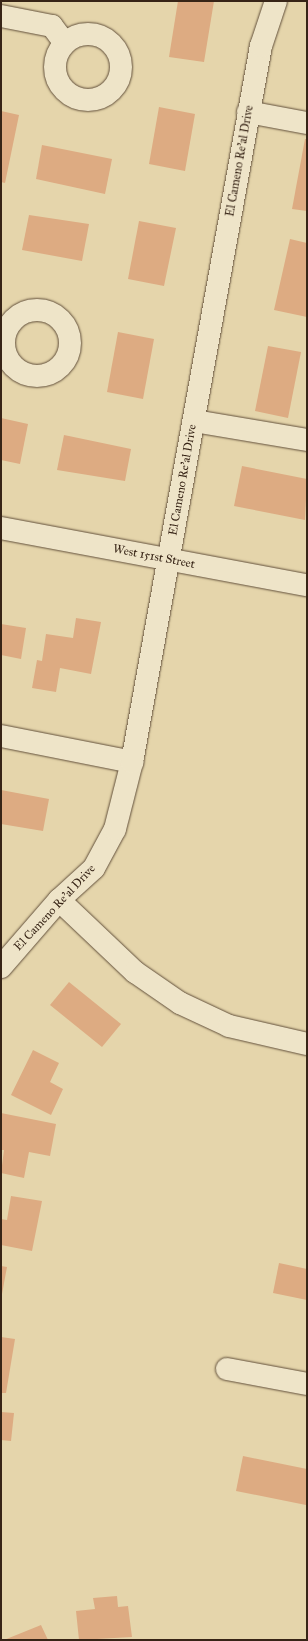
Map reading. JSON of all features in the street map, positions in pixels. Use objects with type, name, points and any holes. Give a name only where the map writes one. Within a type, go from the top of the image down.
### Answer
[{"type":"street","name":"El Cameno Re'al Drive","points":[[1,967],[59,900],[94,868],[115,829],[132,762],[260,46],[276,1]]},
{"type":"street","points":[[1,16],[52,26],[65,43]]},
{"type":"street","points":[[248,112],[307,123]]},
{"type":"street","points":[[194,421],[307,440]]},
{"type":"street","name":"West 151st Street","points":[[1,528],[307,585]]},
{"type":"street","points":[[1,736],[132,762]]},
{"type":"street","points":[[59,900],[135,972],[180,1003],[229,1026],[307,1044]]},
{"type":"street","points":[[227,1369],[307,1384]]},
{"type":"building","points":[[178,1],[214,1],[204,62],[169,57]]},
{"type":"building","points":[[159,107],[195,114],[185,171],[149,164]]},
{"type":"building","points":[[1,111],[19,115],[5,183],[1,182]]},
{"type":"building","points":[[305,139],[307,139],[307,211],[292,209]]},
{"type":"building","points":[[42,145],[112,159],[105,194],[36,179]]},
{"type":"building","points":[[29,215],[89,224],[82,261],[22,250]]},
{"type":"building","points":[[139,221],[176,228],[164,286],[128,279]]},
{"type":"building","points":[[290,239],[307,243],[307,317],[274,310]]},
{"type":"building","points":[[118,332],[154,339],[143,399],[107,392]]},
{"type":"building","points":[[268,346],[301,352],[288,418],[255,411]]},
{"type":"building","points":[[1,418],[28,424],[20,464],[1,460]]},
{"type":"building","points":[[64,435],[131,449],[125,481],[57,470]]},
{"type":"building","points":[[242,466],[307,479],[305,520],[234,506]]},
{"type":"building","points":[[76,618],[101,622],[91,674],[60,668],[56,692],[32,688],[37,660],[42,661],[46,634],[73,638]]},
{"type":"building","points":[[1,624],[26,628],[21,659],[1,655]]},
{"type":"building","points":[[1,790],[49,799],[43,831],[1,824]]},
{"type":"building","points":[[69,982],[121,1024],[102,1047],[50,1005]]},
{"type":"building","points":[[33,1050],[59,1063],[50,1082],[63,1089],[51,1115],[11,1095]]},
{"type":"building","points":[[1,1113],[56,1124],[50,1156],[29,1152],[24,1178],[1,1173],[4,1150],[1,1150]]},
{"type":"building","points":[[11,1196],[42,1201],[32,1251],[1,1245],[1,1219],[7,1220]]},
{"type":"building","points":[[279,1263],[307,1269],[307,1300],[273,1293]]},
{"type":"building","points":[[1,1266],[7,1267],[2,1294],[1,1294]]},
{"type":"building","points":[[1,1337],[15,1339],[6,1393],[1,1393]]},
{"type":"building","points":[[1,1412],[14,1413],[11,1441],[1,1440]]},
{"type":"building","points":[[243,1456],[307,1469],[306,1505],[236,1491]]},
{"type":"building","points":[[117,1596],[118,1607],[128,1606],[132,1637],[79,1640],[76,1611],[95,1609],[93,1598]]},
{"type":"building","points":[[41,1625],[48,1640],[4,1640]]}]
